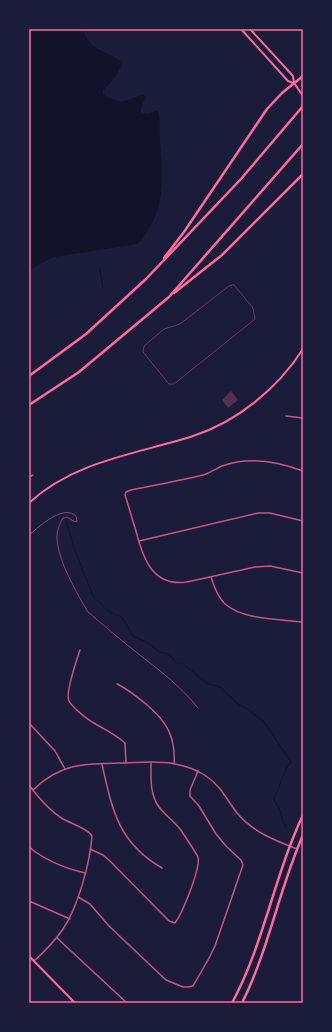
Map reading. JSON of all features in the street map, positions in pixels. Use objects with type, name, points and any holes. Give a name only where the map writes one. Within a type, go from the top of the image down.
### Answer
[{"type":"main road","points":[[241,29],[288,81],[294,83]]},
{"type":"main road","points":[[250,29],[293,76],[294,83],[303,96]]},
{"type":"main road","points":[[163,260],[184,232],[258,121],[272,104],[303,76]]},
{"type":"main road","points":[[29,376],[86,334],[146,279],[241,179],[303,106]]},
{"type":"main road","points":[[169,297],[303,144]]},
{"type":"main road","points":[[29,404],[79,372],[222,255],[303,174]]},
{"type":"main road","points":[[29,503],[38,495],[58,482],[92,465],[194,436],[228,420],[269,389],[288,370],[303,349]]},
{"type":"main road","points":[[232,1003],[250,964],[289,846],[303,815]]},
{"type":"main road","points":[[242,1003],[259,963],[303,834]]},
{"type":"main road","points":[[29,956],[75,1003]]},
{"type":"street","points":[[286,416],[303,418]]},
{"type":"street","points":[[303,471],[268,461],[238,462],[203,474],[128,491],[125,495],[147,564],[161,577],[180,583],[265,566],[303,573]]},
{"type":"street","points":[[29,478],[33,475]]},
{"type":"street","points":[[139,541],[258,513],[270,513],[303,521]]},
{"type":"street","points":[[210,577],[220,599],[235,611],[256,616],[303,622]]},
{"type":"street","points":[[80,650],[74,668],[68,694],[68,701],[85,717],[111,732],[125,744],[126,763]]},
{"type":"street","points":[[117,684],[129,690],[155,712],[164,722],[171,736],[174,748],[174,764]]},
{"type":"street","points":[[29,722],[55,751],[65,769]]},
{"type":"street","points":[[32,790],[49,776],[65,769],[81,765],[126,763],[174,764],[198,771],[212,780],[219,787],[237,813],[258,832],[297,849]]},
{"type":"street","points":[[90,849],[99,853],[110,861],[169,921],[175,923],[180,916],[191,888],[198,864],[198,858],[181,830],[158,806],[154,797],[151,782],[151,763]]},
{"type":"street","points":[[102,764],[110,803],[121,829],[139,851],[150,861],[162,868]]},
{"type":"street","points":[[78,897],[90,904],[109,926],[166,980],[183,986],[193,986],[215,946],[243,865],[241,860],[216,834],[199,806],[190,796],[190,790],[198,771]]},
{"type":"street","points":[[29,785],[32,790],[61,818],[88,831],[91,834],[92,840],[85,873],[70,919],[56,938],[34,961]]},
{"type":"street","points":[[29,847],[39,856],[54,864],[85,873]]},
{"type":"street","points":[[29,902],[70,919]]},
{"type":"street","points":[[56,938],[127,1003]]},
{"type":"lane","points":[[234,285],[253,308],[255,319],[174,384],[169,384],[143,352],[144,346],[164,329],[180,324],[229,286],[234,285]]},
{"type":"path","points":[[29,535],[63,512],[69,512],[76,516],[77,521],[75,522],[67,517],[63,518],[58,529],[57,536],[65,569],[88,612],[171,679],[186,693],[198,708]]},
{"type":"shaded area","points":[[29,29],[83,29],[89,42],[98,49],[120,61],[121,65],[118,73],[103,91],[103,94],[107,97],[122,102],[142,95],[145,97],[141,112],[149,114],[156,110],[158,111],[162,170],[161,196],[154,220],[138,244],[53,257],[29,270]]},
{"type":"building","points":[[231,391],[238,400],[228,408],[222,400]]},
{"type":"waterway","points":[[100,269],[103,288]]},
{"type":"waterway","points":[[66,519],[73,545],[93,596],[109,612],[122,617],[133,636],[147,642],[159,652],[168,654],[176,663],[182,663],[208,684],[220,687],[238,704],[249,710],[265,723],[291,762],[286,768],[274,800],[280,810],[283,822],[286,826]]}]
